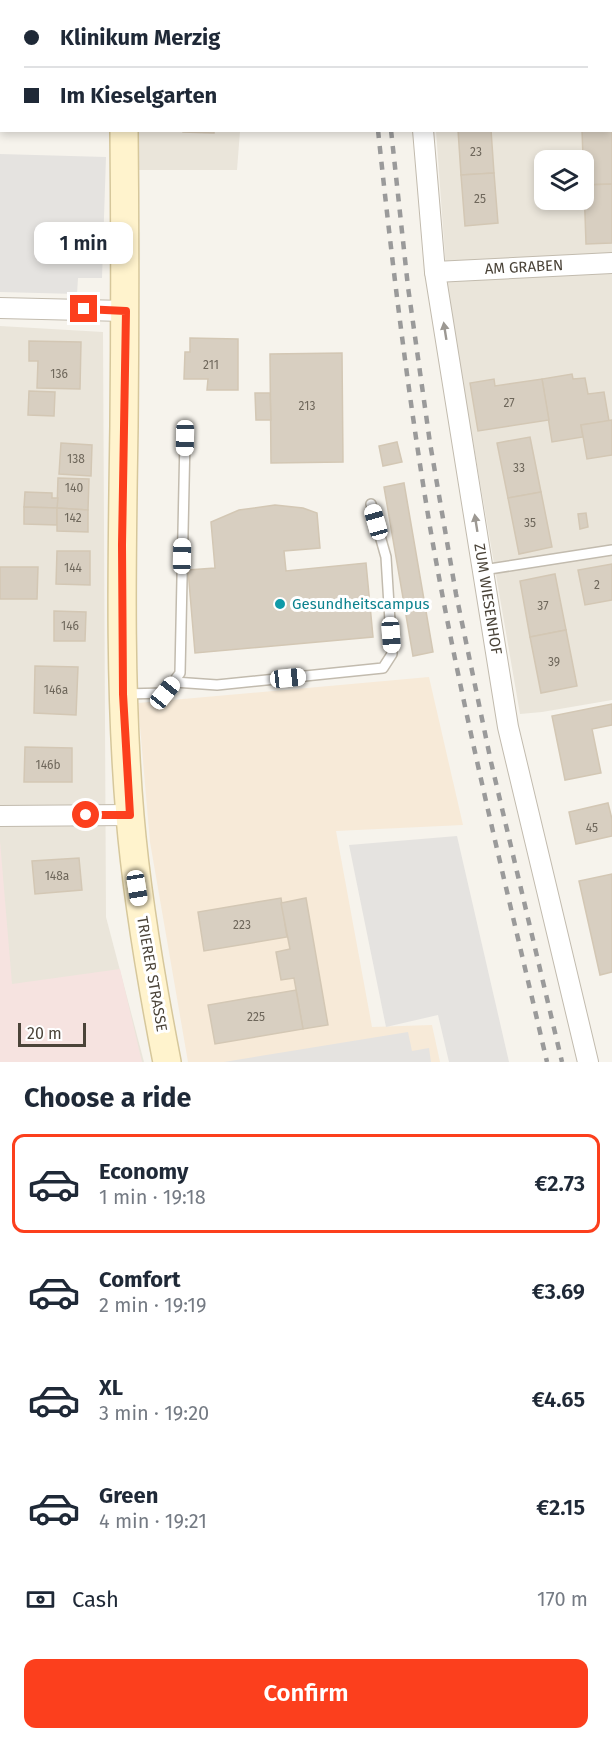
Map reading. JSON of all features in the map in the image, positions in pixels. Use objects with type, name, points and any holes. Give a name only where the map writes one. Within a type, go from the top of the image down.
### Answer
[{"type":"street","name":"TRIERER STRASSE","points":[[124,132],[126,311],[122,545],[123,694],[137,888],[167,1062]]},
{"type":"street","name":"ZUM WIESENHOF","points":[[423,132],[435,272],[508,726],[588,1062]]},
{"type":"street","name":"AM GRABEN","points":[[435,272],[612,263]]},
{"type":"street","points":[[0,308],[126,311]]},
{"type":"street","points":[[0,816],[130,815]]},
{"type":"lane","points":[[123,694],[165,693],[180,673],[185,438]]},
{"type":"lane","points":[[174,682],[217,685],[383,668],[392,654],[386,557],[370,504]]},
{"type":"lane","points":[[483,570],[612,550]]},
{"type":"shaded area","points":[[139,132],[240,132],[237,170],[137,170]]},
{"type":"shaded area","points":[[436,132],[612,132],[612,700],[520,714],[448,297]]},
{"type":"shaded area","points":[[0,154],[106,157],[102,278],[78,278],[77,294],[0,292]]},
{"type":"shaded area","points":[[0,326],[103,332],[106,917],[144,1062],[0,1062]]},
{"type":"shaded area","points":[[429,677],[463,825],[336,831],[372,1027],[432,1025],[440,1062],[188,1062],[150,842],[138,703]]},
{"type":"shaded area","points":[[457,836],[509,1062],[449,1062],[438,1015],[386,1027],[349,845]]},
{"type":"shaded area","points":[[0,841],[12,984],[120,969],[142,1062],[0,1062]]},
{"type":"shaded area","points":[[408,1032],[412,1051],[429,1048],[431,1062],[224,1062]]},
{"type":"building","points":[[458,132],[491,132],[494,173],[461,175]]},
{"type":"building","points":[[582,132],[612,132],[612,184],[594,185],[594,150],[583,150]]},
{"type":"building","points":[[494,173],[498,223],[465,226],[461,175]]},
{"type":"building","points":[[612,184],[612,243],[586,244],[585,210],[594,210],[594,185]]},
{"type":"building","points":[[190,338],[238,339],[238,390],[207,390],[208,379],[184,379],[185,352],[190,352]]},
{"type":"building","points":[[29,341],[81,342],[80,389],[37,388],[38,361],[29,361]]},
{"type":"building","points":[[342,353],[343,462],[271,463],[270,354]]},
{"type":"building","points":[[572,374],[573,379],[585,378],[588,394],[604,392],[609,421],[581,425],[583,437],[552,442],[542,379]]},
{"type":"building","points":[[494,379],[495,386],[542,379],[549,420],[478,431],[470,383]]},
{"type":"building","points":[[29,391],[55,392],[54,416],[28,415]]},
{"type":"building","points":[[255,393],[270,393],[271,420],[256,420]]},
{"type":"building","points":[[612,420],[612,455],[587,459],[581,425]]},
{"type":"building","points":[[530,437],[541,492],[508,498],[497,443]]},
{"type":"building","points":[[397,442],[402,462],[383,466],[379,446]]},
{"type":"building","points":[[61,443],[92,445],[91,476],[59,474]]},
{"type":"building","points":[[58,478],[89,479],[88,510],[57,508]]},
{"type":"building","points":[[404,483],[433,652],[413,656],[384,487]]},
{"type":"building","points":[[25,492],[52,493],[52,498],[58,498],[57,508],[24,507]]},
{"type":"building","points":[[541,492],[552,547],[519,554],[508,498]]},
{"type":"building","name":"Gesundheitscampus","points":[[275,505],[303,508],[317,513],[320,548],[284,551],[286,571],[366,563],[373,637],[195,653],[188,570],[215,568],[211,522],[239,510]]},
{"type":"building","points":[[24,507],[57,508],[57,525],[24,524]]},
{"type":"building","points":[[57,508],[88,510],[88,532],[57,531]]},
{"type":"building","points":[[586,513],[588,527],[580,529],[578,514]]},
{"type":"building","points":[[57,551],[90,551],[90,585],[56,584]]},
{"type":"building","points":[[612,564],[612,600],[585,605],[578,570]]},
{"type":"building","points":[[0,567],[38,567],[37,599],[0,599]]},
{"type":"building","points":[[555,574],[566,630],[530,637],[520,581]]},
{"type":"building","points":[[54,611],[86,612],[85,641],[54,641]]},
{"type":"building","points":[[566,630],[577,686],[541,693],[530,637]]},
{"type":"building","points":[[35,666],[78,667],[76,715],[34,713]]},
{"type":"building","points":[[612,704],[612,725],[592,729],[601,773],[565,780],[552,716]]},
{"type":"building","points":[[25,747],[72,748],[72,782],[24,782]]},
{"type":"building","points":[[608,803],[612,819],[612,836],[576,844],[569,812]]},
{"type":"building","points":[[79,858],[82,890],[35,894],[32,861]]},
{"type":"building","points":[[612,874],[612,972],[600,975],[579,881]]},
{"type":"building","points":[[281,898],[287,937],[204,951],[198,912]]},
{"type":"building","points":[[306,898],[328,1025],[303,1029],[294,978],[281,980],[276,952],[290,949],[281,903]]},
{"type":"building","points":[[296,990],[303,1029],[215,1044],[208,1005]]},
{"type":"railway","points":[[378,132],[401,329],[442,594],[470,729],[547,1062]]},
{"type":"railway","points":[[391,132],[408,287],[430,443],[456,594],[491,762],[562,1062]]},
{"type":"place","name":"Gesundheitscampus","points":[[280,604]]},
{"type":"route","points":[[84,309],[126,311],[122,545],[123,694],[130,815],[86,815]]}]
